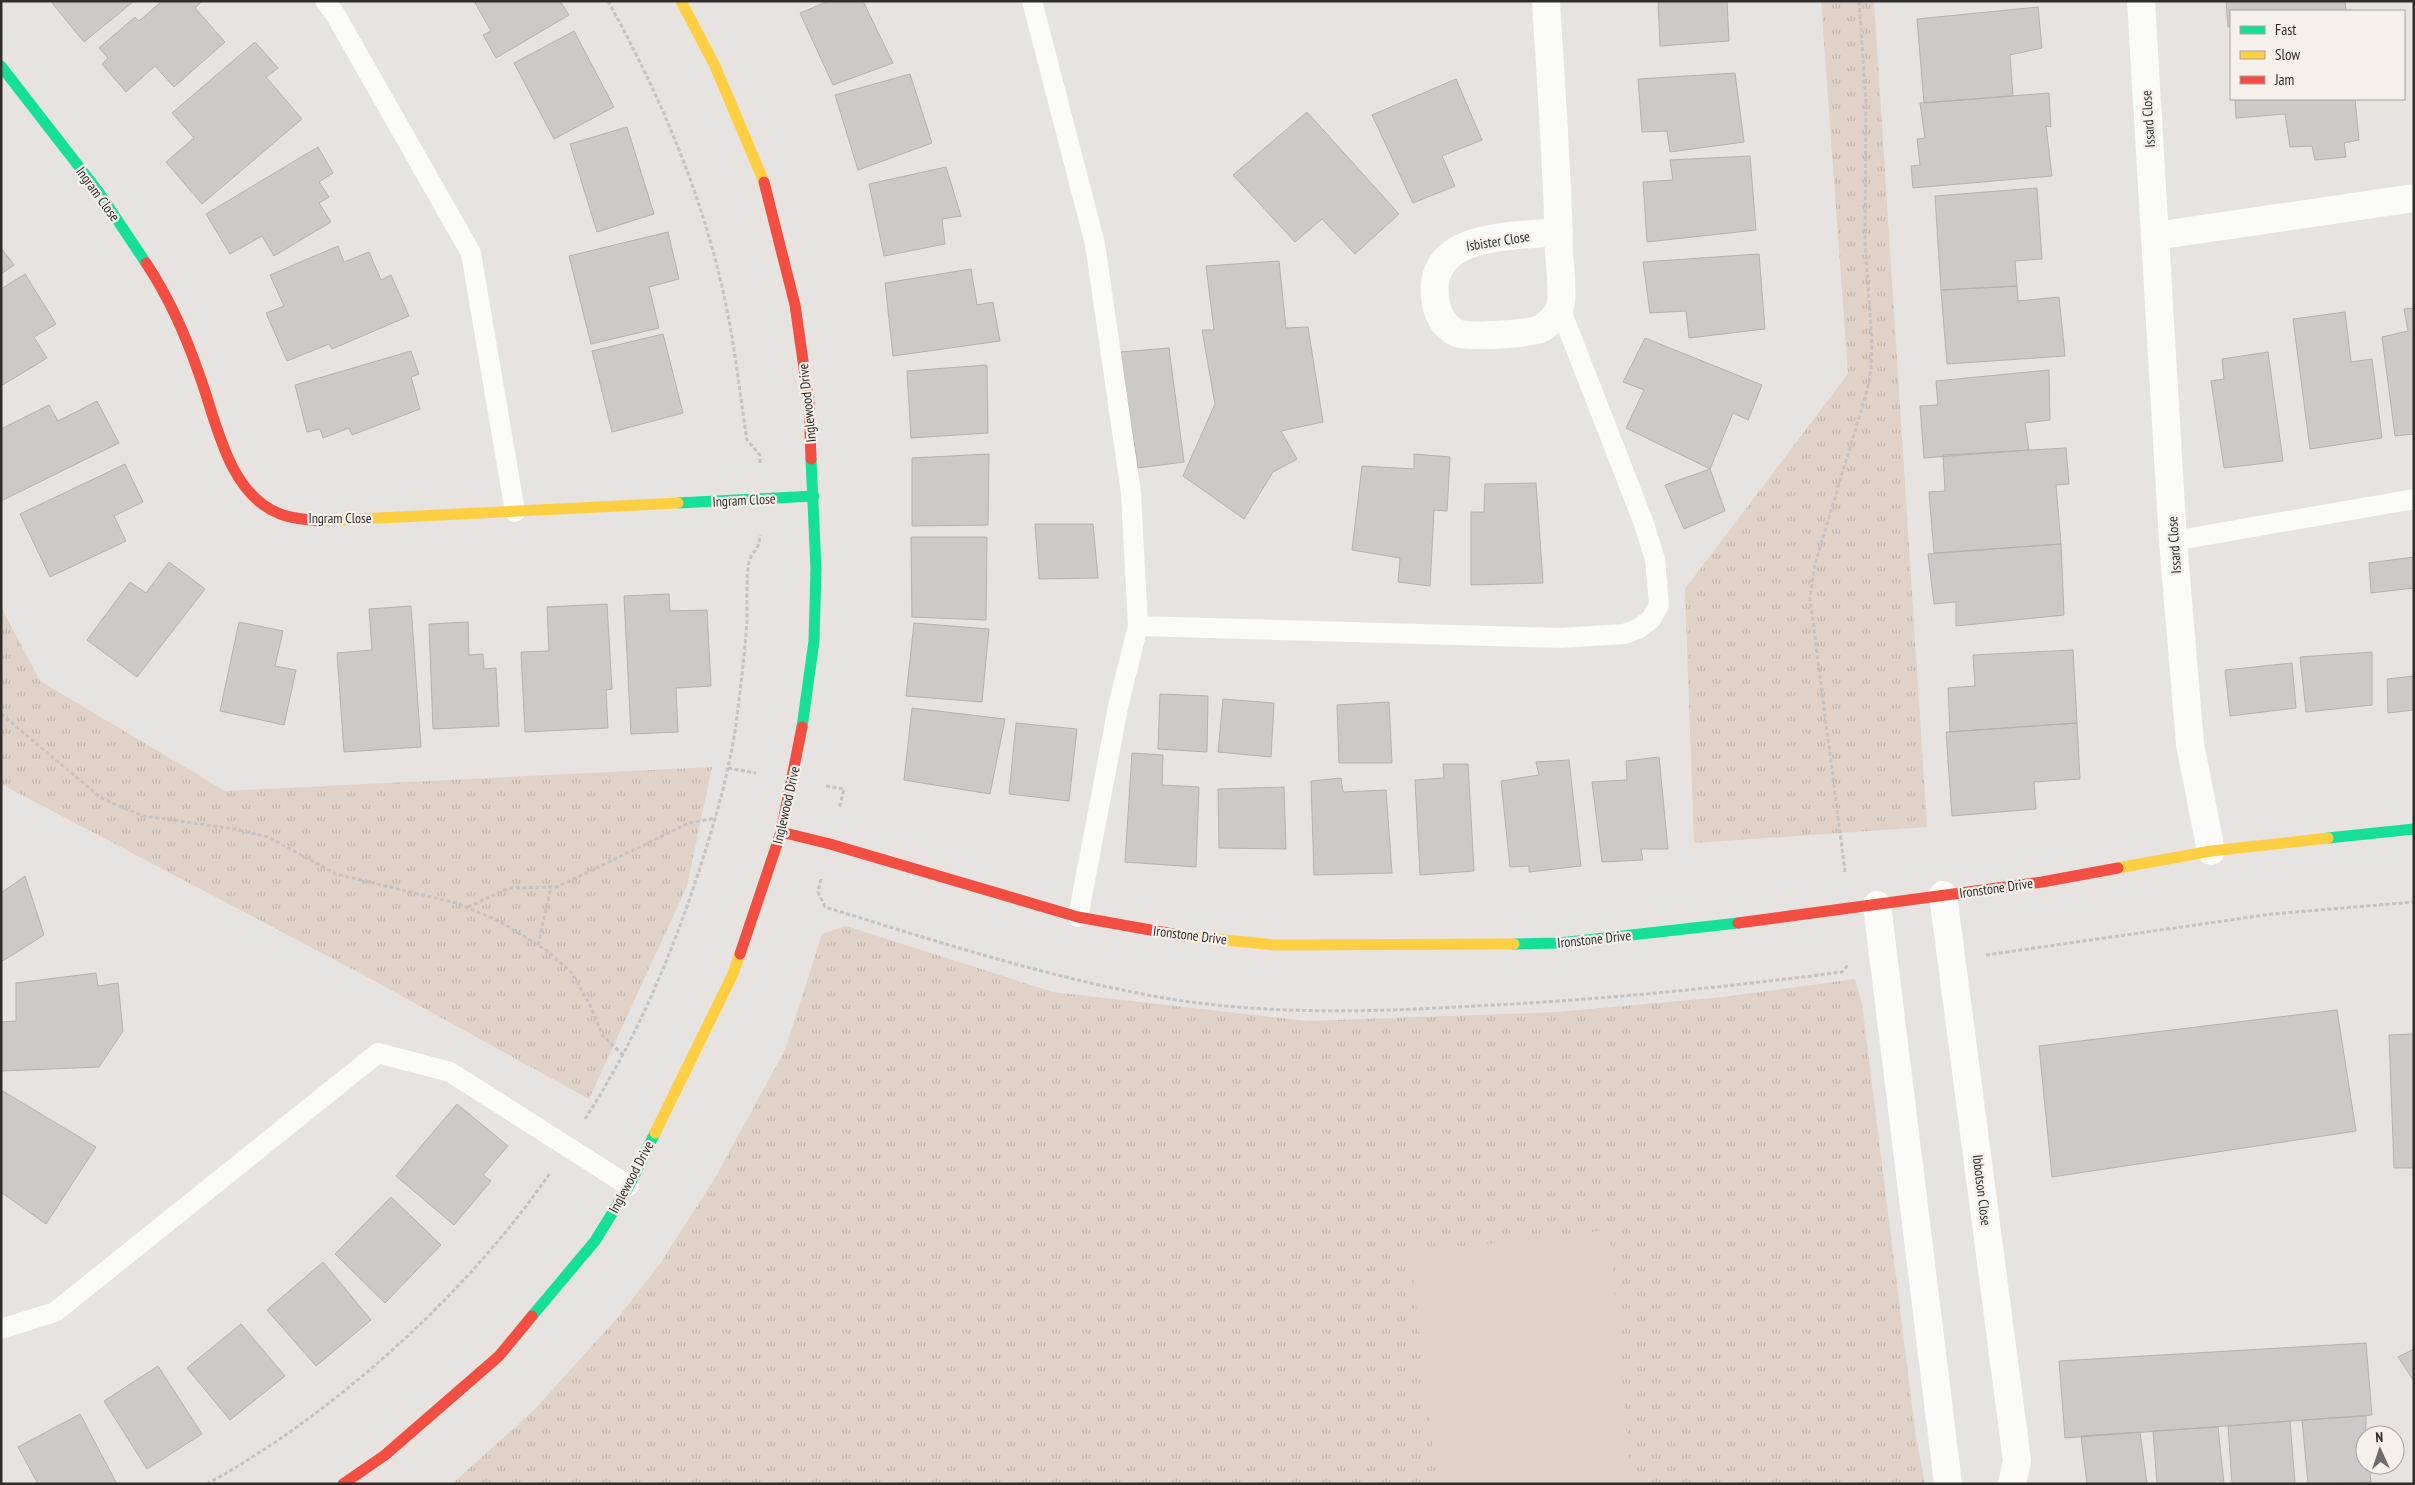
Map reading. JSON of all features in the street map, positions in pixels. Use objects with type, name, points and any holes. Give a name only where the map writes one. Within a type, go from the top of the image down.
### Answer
[{"type":"street","name":"Inglewood Drive","points":[[343,1484],[385,1455],[499,1356],[595,1241],[630,1186],[732,976],[754,918],[781,832],[800,741],[814,641],[814,496],[809,403],[795,305],[762,175],[715,66],[680,1]]},
{"type":"street","points":[[1546,1],[1559,232],[1560,308]]},
{"type":"street","name":"Issard Close","points":[[2141,1],[2173,542],[2190,744],[2211,851]]},
{"type":"street","name":"Ingram Close","points":[[1,66],[98,191],[159,284],[200,372],[227,458],[241,480],[258,500],[277,513],[324,521],[814,496]]},
{"type":"street","points":[[2155,236],[2414,198]]},
{"type":"street","name":"Isbister Close","points":[[1559,232],[1475,242],[1459,247],[1446,258],[1438,271],[1434,286],[1436,306],[1441,321],[1456,332],[1475,336],[1540,329],[1552,320],[1560,308]]},
{"type":"street","name":"Ironstone Drive","points":[[781,832],[830,844],[1078,917],[1167,934],[1276,945],[1512,945],[1569,942],[1877,905],[2042,882],[2211,851],[2414,829]]},
{"type":"street","name":"Ibbotson Close","points":[[1943,895],[2017,1461],[2012,1484]]},
{"type":"street","points":[[1877,905],[1948,1484]]},
{"type":"lane","points":[[325,1],[335,14],[471,253],[515,512]]},
{"type":"lane","points":[[1032,1],[1095,244],[1131,493],[1138,626],[1119,702],[1078,917]]},
{"type":"lane","points":[[1138,626],[1560,638],[1624,634],[1638,629],[1651,619],[1659,605],[1655,559],[1643,521],[1560,308]]},
{"type":"lane","points":[[2173,542],[2414,499]]},
{"type":"lane","points":[[1,1329],[55,1312],[378,1053],[450,1072],[630,1186]]},
{"type":"path","points":[[608,1],[637,53],[690,177],[726,304],[747,440],[760,455]]},
{"type":"path","points":[[1845,872],[1810,598],[1815,564],[1867,391],[1871,369],[1872,342],[1865,242],[1866,102],[1859,1]]},
{"type":"path","points":[[207,1484],[239,1466],[299,1425],[350,1386],[404,1338],[451,1292],[495,1243],[544,1181],[568,1146],[623,1055],[652,994],[682,922],[716,818],[735,731],[746,630],[749,561],[759,547]]},
{"type":"path","points":[[1,714],[100,797],[123,808],[144,816],[235,829],[268,837],[336,874],[467,907],[499,921],[538,945],[571,972],[590,1005],[603,1036],[623,1055]]},
{"type":"path","points":[[467,907],[509,888],[557,887],[689,823],[716,818]]},
{"type":"path","points":[[538,945],[550,887]]},
{"type":"path","points":[[1979,952],[1987,955],[2272,914],[2414,902]]},
{"type":"green space","points":[[1821,1],[1874,1],[1927,827],[1694,843],[1685,589],[1848,374]]},
{"type":"green space","points":[[1,607],[40,681],[225,791],[712,767],[687,886],[589,1099],[360,973],[1,784]]},
{"type":"green space","points":[[846,926],[1053,992],[1307,1021],[1558,1012],[1723,997],[1855,979],[1862,1004],[1916,1438],[1925,1484],[452,1484],[534,1410],[620,1315],[662,1261],[715,1178],[785,1050],[822,934]]},
{"type":"green space","points":[[1609,1230],[1631,1484],[1437,1484],[1410,1252]]},
{"type":"building","points":[[54,1],[134,1],[84,42],[52,3]]},
{"type":"building","points":[[162,1],[202,1],[195,8],[225,42],[174,87],[155,66],[126,92],[102,64],[108,58],[99,48],[135,17],[139,21]]},
{"type":"building","points":[[474,1],[560,1],[569,15],[496,58],[483,35],[491,31]]},
{"type":"building","points":[[829,1],[863,1],[893,63],[833,85],[800,13]]},
{"type":"building","points":[[1658,1],[1727,1],[1729,41],[1660,46]]},
{"type":"building","points":[[2226,1],[2345,1],[2346,10],[2230,10],[2230,27],[2228,27]]},
{"type":"building","points":[[2038,7],[2042,48],[2010,55],[2013,96],[1924,103],[1917,19]]},
{"type":"building","points":[[574,31],[614,107],[554,139],[514,63]]},
{"type":"building","points":[[255,42],[278,68],[266,77],[302,119],[202,204],[166,162],[194,138],[172,113]]},
{"type":"building","points":[[1735,73],[1744,142],[1670,152],[1667,131],[1642,132],[1638,79]]},
{"type":"building","points":[[910,74],[932,143],[858,170],[835,95]]},
{"type":"building","points":[[1456,79],[1482,140],[1442,156],[1455,186],[1413,203],[1372,115]]},
{"type":"building","points":[[2049,93],[2051,127],[2046,126],[2052,176],[1913,188],[1911,166],[1920,165],[1917,139],[1925,138],[1920,103]]},
{"type":"building","points":[[2235,100],[2355,100],[2359,140],[2344,143],[2346,157],[2315,160],[2312,146],[2290,147],[2285,114],[2236,118]]},
{"type":"building","points":[[1307,112],[1399,214],[1355,254],[1322,219],[1295,242],[1233,175]]},
{"type":"building","points":[[627,127],[654,214],[597,232],[570,144]]},
{"type":"building","points":[[318,147],[333,173],[319,182],[329,197],[319,203],[331,222],[274,256],[262,236],[230,254],[206,214]]},
{"type":"building","points":[[1750,156],[1756,230],[1647,242],[1643,182],[1673,180],[1670,160]]},
{"type":"building","points":[[946,167],[961,216],[942,219],[945,244],[884,256],[869,184]]},
{"type":"building","points":[[2037,188],[2042,259],[2015,261],[2017,286],[1941,290],[1935,196]]},
{"type":"building","points":[[668,232],[679,279],[649,287],[659,328],[591,344],[569,256]]},
{"type":"building","points":[[338,246],[344,262],[369,252],[381,280],[391,275],[409,316],[332,349],[329,344],[287,361],[266,313],[284,306],[270,275]]},
{"type":"building","points":[[1,248],[14,265],[1,274]]},
{"type":"building","points":[[1759,254],[1765,329],[1689,338],[1686,311],[1650,313],[1643,262]]},
{"type":"building","points":[[1279,261],[1286,328],[1308,327],[1323,422],[1281,431],[1297,459],[1273,472],[1244,519],[1183,476],[1215,404],[1202,330],[1214,330],[1206,266]]},
{"type":"building","points":[[971,269],[977,305],[993,302],[1000,341],[893,356],[885,283]]},
{"type":"building","points":[[25,274],[56,324],[34,337],[47,358],[1,386],[1,289]]},
{"type":"building","points":[[2017,286],[2018,301],[2059,297],[2065,356],[1947,364],[1941,290]]},
{"type":"building","points":[[2414,308],[2414,434],[2395,436],[2382,337],[2408,331],[2404,309]]},
{"type":"building","points":[[2345,312],[2351,362],[2372,359],[2382,438],[2310,449],[2293,319]]},
{"type":"building","points":[[663,334],[683,413],[612,432],[592,351]]},
{"type":"building","points":[[1645,338],[1762,385],[1748,420],[1733,413],[1710,469],[1626,428],[1644,390],[1623,382]]},
{"type":"building","points":[[1169,348],[1184,462],[1138,468],[1120,352]]},
{"type":"building","points":[[411,351],[419,374],[411,377],[420,409],[352,435],[349,428],[323,438],[320,429],[307,432],[295,385]]},
{"type":"building","points":[[2268,352],[2283,461],[2224,468],[2211,381],[2224,379],[2222,359]]},
{"type":"building","points":[[987,365],[988,433],[911,438],[907,371]]},
{"type":"building","points":[[2049,370],[2050,420],[2025,423],[2029,450],[1924,458],[1920,406],[1938,405],[1936,381]]},
{"type":"building","points":[[97,401],[119,443],[1,501],[1,429],[49,405],[58,421]]},
{"type":"building","points":[[2066,448],[2069,484],[2056,485],[2061,544],[1934,553],[1929,492],[1945,491],[1943,455]]},
{"type":"building","points":[[989,454],[988,525],[912,526],[912,458]]},
{"type":"building","points":[[1414,454],[1450,457],[1447,511],[1434,510],[1430,586],[1398,582],[1400,558],[1352,550],[1362,466],[1414,469]]},
{"type":"building","points":[[125,464],[143,502],[114,516],[126,541],[50,577],[20,514]]},
{"type":"building","points":[[1710,469],[1725,511],[1684,529],[1665,485]]},
{"type":"building","points":[[1536,483],[1543,583],[1471,585],[1471,512],[1484,512],[1485,484]]},
{"type":"building","points":[[1035,524],[1093,524],[1098,578],[1039,579]]},
{"type":"building","points":[[911,537],[987,537],[986,620],[912,617]]},
{"type":"building","points":[[2061,544],[2064,615],[1956,626],[1956,602],[1934,604],[1928,554]]},
{"type":"building","points":[[2414,557],[2414,588],[2371,593],[2369,563]]},
{"type":"building","points":[[169,562],[205,589],[137,677],[87,640],[130,582],[146,593]]},
{"type":"building","points":[[669,594],[670,611],[707,610],[711,686],[676,688],[678,732],[631,734],[624,596]]},
{"type":"building","points":[[607,604],[612,689],[606,690],[608,728],[525,732],[521,652],[549,651],[547,607]]},
{"type":"building","points":[[411,606],[421,747],[344,752],[337,653],[372,650],[369,609]]},
{"type":"building","points":[[239,622],[283,631],[275,666],[296,670],[284,725],[220,711]]},
{"type":"building","points":[[468,622],[469,655],[483,654],[484,669],[496,668],[499,726],[433,729],[429,624]]},
{"type":"building","points":[[914,623],[989,629],[982,702],[906,696]]},
{"type":"building","points":[[2073,650],[2077,723],[1950,732],[1948,688],[1975,686],[1973,655]]},
{"type":"building","points":[[2372,652],[2372,705],[2306,712],[2300,657]]},
{"type":"building","points":[[2292,663],[2296,708],[2230,716],[2225,670]]},
{"type":"building","points":[[2414,676],[2414,710],[2388,713],[2387,679]]},
{"type":"building","points":[[1160,694],[1208,696],[1207,752],[1158,749]]},
{"type":"building","points":[[1223,699],[1274,703],[1271,757],[1218,752]]},
{"type":"building","points":[[1389,702],[1392,763],[1339,763],[1337,705]]},
{"type":"building","points":[[912,708],[1005,719],[990,794],[904,780]]},
{"type":"building","points":[[1016,723],[1077,729],[1069,801],[1009,794]]},
{"type":"building","points":[[2077,723],[2080,779],[2034,782],[2036,809],[1952,816],[1946,732]]},
{"type":"building","points":[[1132,753],[1163,755],[1162,785],[1199,787],[1196,867],[1125,862]]},
{"type":"building","points":[[1659,757],[1668,849],[1641,849],[1643,860],[1602,862],[1592,782],[1627,780],[1626,761]]},
{"type":"building","points":[[1569,760],[1581,866],[1529,872],[1529,866],[1510,867],[1501,781],[1539,775],[1536,762]]},
{"type":"building","points":[[1443,764],[1468,764],[1474,871],[1420,875],[1415,780],[1444,778]]},
{"type":"building","points":[[1341,778],[1343,792],[1386,790],[1392,873],[1314,875],[1311,781]]},
{"type":"building","points":[[1284,787],[1286,849],[1219,848],[1218,789]]},
{"type":"building","points":[[25,876],[44,935],[1,962],[1,893]]},
{"type":"building","points":[[96,973],[98,986],[118,983],[123,1031],[99,1067],[1,1071],[1,1022],[16,1021],[16,983]]},
{"type":"building","points":[[2337,1010],[2356,1131],[2052,1177],[2039,1046]]},
{"type":"building","points":[[2414,1034],[2414,1168],[2394,1168],[2389,1035]]},
{"type":"building","points":[[1,1090],[96,1147],[46,1224],[1,1192]]},
{"type":"building","points":[[457,1104],[508,1146],[483,1175],[491,1181],[454,1225],[396,1176]]},
{"type":"building","points":[[391,1197],[441,1245],[385,1303],[335,1254]]},
{"type":"building","points":[[323,1262],[371,1320],[316,1366],[267,1310]]},
{"type":"building","points":[[241,1324],[285,1376],[230,1420],[187,1368]]},
{"type":"building","points":[[2366,1343],[2372,1415],[2065,1438],[2059,1361]]},
{"type":"building","points":[[2414,1349],[2414,1381],[2398,1357]]},
{"type":"building","points":[[158,1366],[202,1434],[147,1469],[104,1401]]},
{"type":"building","points":[[80,1414],[117,1484],[38,1484],[18,1447]]},
{"type":"building","points":[[2366,1416],[2366,1425],[2355,1425],[2355,1475],[2370,1475],[2371,1482],[2308,1484],[2302,1420]]},
{"type":"building","points":[[2290,1421],[2295,1484],[2232,1484],[2228,1426]]},
{"type":"building","points":[[2218,1427],[2224,1484],[2157,1484],[2153,1431]]},
{"type":"building","points":[[2140,1432],[2147,1484],[2087,1484],[2081,1436]]},
{"type":"traffic: fast","points":[[1,66],[98,191],[146,263]]},
{"type":"traffic: fast","points":[[802,727],[814,641],[816,569],[811,459]]},
{"type":"traffic: fast","points":[[678,503],[814,496]]},
{"type":"traffic: fast","points":[[2328,838],[2414,829]]},
{"type":"traffic: fast","points":[[1514,944],[1560,943],[1738,923]]},
{"type":"traffic: fast","points":[[532,1316],[595,1241],[629,1186],[655,1133]]},
{"type":"traffic: slow","points":[[681,1],[715,66],[764,182]]},
{"type":"traffic: slow","points":[[319,521],[678,503]]},
{"type":"traffic: slow","points":[[2118,868],[2211,851],[2328,838]]},
{"type":"traffic: slow","points":[[1184,936],[1276,945],[1514,944]]},
{"type":"traffic: slow","points":[[655,1133],[732,976],[740,954]]},
{"type":"traffic: jam","points":[[764,182],[795,305],[809,403],[811,459]]},
{"type":"traffic: jam","points":[[146,263],[162,289],[182,331],[194,360],[218,432],[235,472],[247,489],[261,503],[278,513],[293,518],[319,521]]},
{"type":"traffic: jam","points":[[740,954],[781,832],[802,727]]},
{"type":"traffic: jam","points":[[781,832],[830,844],[1078,917],[1184,936]]},
{"type":"traffic: jam","points":[[1738,923],[2042,882],[2118,868]]},
{"type":"traffic: jam","points":[[343,1484],[385,1455],[499,1356],[532,1316]]}]
